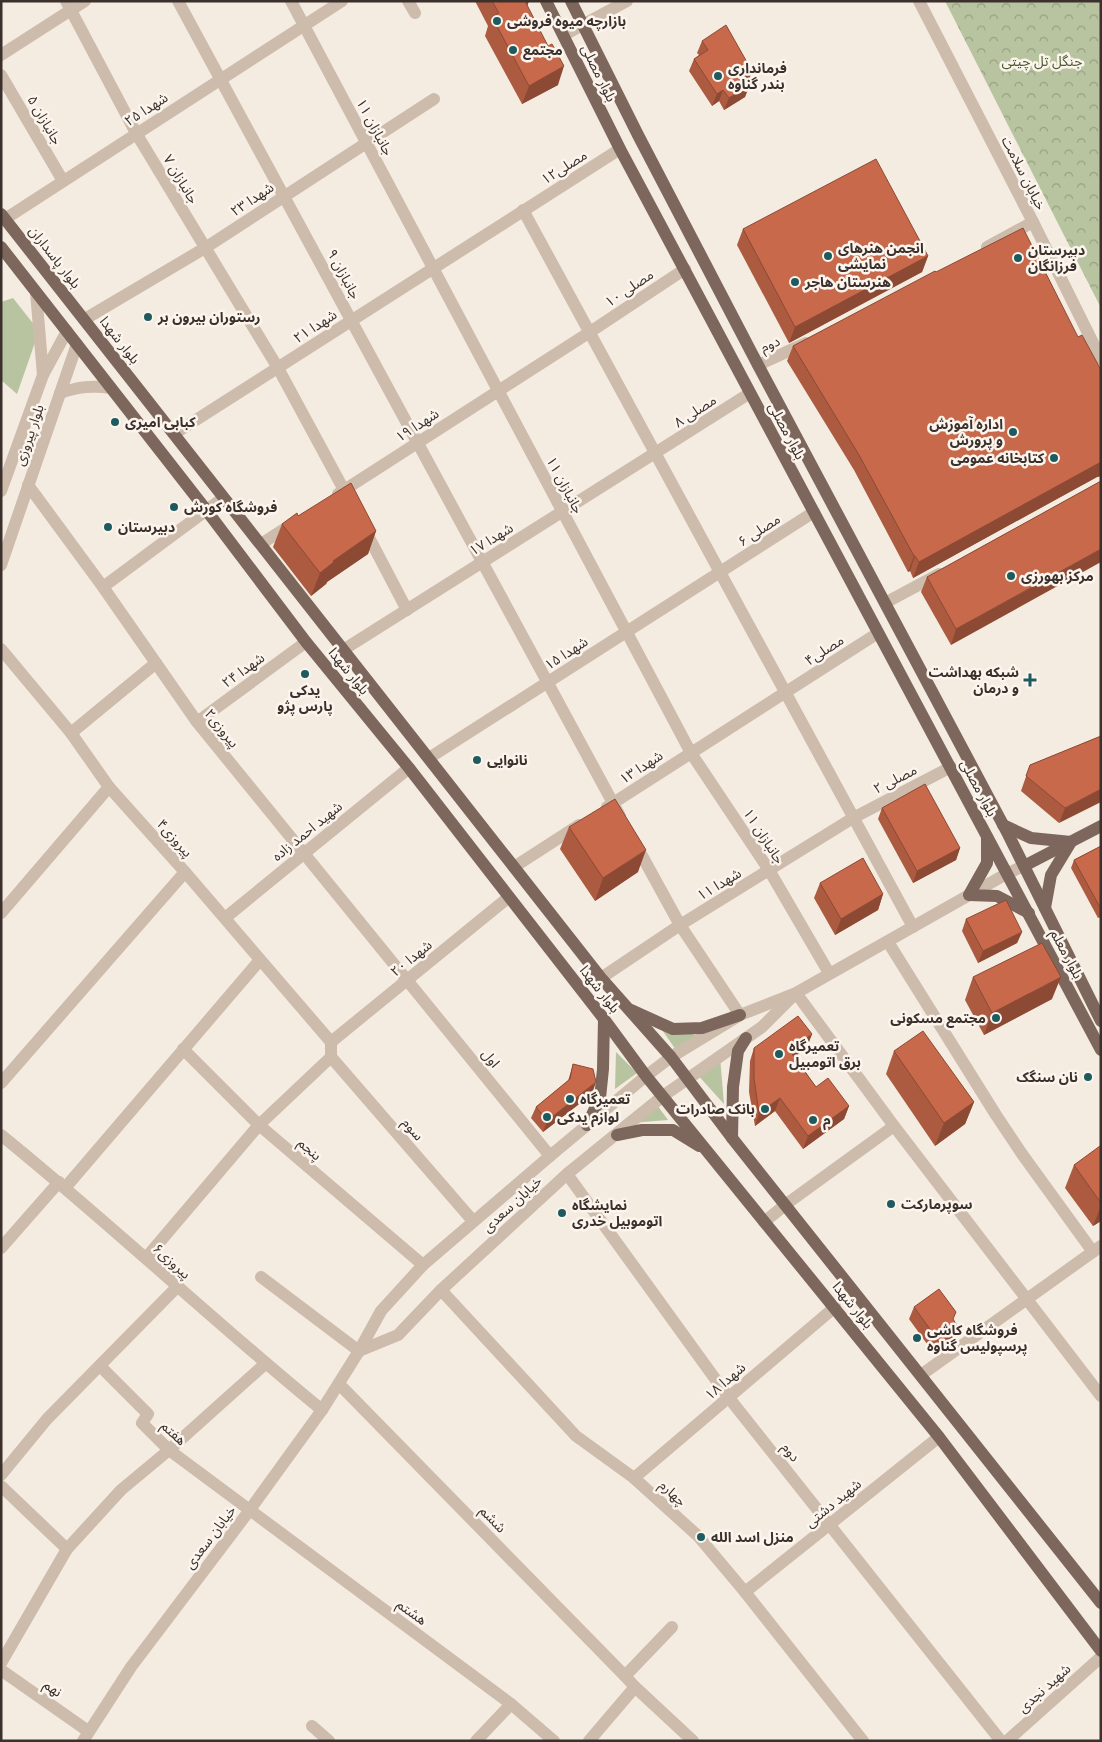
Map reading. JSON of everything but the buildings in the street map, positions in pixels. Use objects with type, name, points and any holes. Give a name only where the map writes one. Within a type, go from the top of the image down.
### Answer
[{"type":"main road","name":"بلوار مصلی","points":[[546,1],[620,149],[1008,873]]},
{"type":"main road","name":"بلوار مصلی","points":[[571,1],[638,135],[758,365],[1024,866]]},
{"type":"main road","name":"بلوار پاسداران","points":[[3,216],[85,319]]},
{"type":"main road","points":[[1,247],[77,344]]},
{"type":"main road","points":[[67,331],[85,319]]},
{"type":"main road","points":[[77,344],[85,319]]},
{"type":"main road","name":"بلوار شهدا","points":[[85,319],[223,498],[601,978],[671,1057],[732,1138],[1101,1603]]},
{"type":"main road","name":"بلوار شهدا","points":[[77,344],[306,642],[409,768],[646,1076],[939,1437],[1101,1652]]},
{"type":"main road","points":[[767,426],[786,416]]},
{"type":"main road","points":[[1003,825],[1031,838],[1071,842]]},
{"type":"main road","points":[[1024,866],[1101,826]]},
{"type":"main road","points":[[987,834],[987,863],[969,895],[997,896],[1029,913]]},
{"type":"main road","points":[[1045,908],[1051,875],[1071,842]]},
{"type":"main road","name":"بلوار معلم","points":[[1024,866],[1100,1017]]},
{"type":"main road","name":"بلوار معلم","points":[[1008,873],[1101,1050]]},
{"type":"main road","points":[[627,1008],[673,1029],[702,1028],[740,1016]]},
{"type":"main road","points":[[587,1125],[600,1098],[603,1069],[604,1019]]},
{"type":"main road","points":[[732,1138],[733,1087],[738,1051],[746,1038]]},
{"type":"main road","points":[[617,1135],[642,1130],[673,1130],[707,1151]]},
{"type":"street","points":[[1,56],[68,6],[85,1]]},
{"type":"street","name":"جانبازان ۹","points":[[178,1],[680,925],[740,1016]]},
{"type":"street","name":"جانبازان ۱۱","points":[[291,1],[691,753],[769,870],[830,973]]},
{"type":"street","name":"شهدا ۲۵","points":[[3,216],[63,180],[342,1]]},
{"type":"street","points":[[408,1],[415,13]]},
{"type":"street","points":[[564,35],[627,1]]},
{"type":"street","name":"خیابان سلامت","points":[[919,1],[1101,359]]},
{"type":"street","name":"جانبازان ۷","points":[[68,6],[136,133],[278,368],[407,610]]},
{"type":"street","name":"جانبازان ۵","points":[[1,75],[63,180]]},
{"type":"street","name":"شهدا ۲۳","points":[[85,319],[205,248],[434,99]]},
{"type":"street","name":"مصلی۱۲","points":[[523,210],[620,149]]},
{"type":"street","points":[[523,210],[913,927]]},
{"type":"street","name":"شهدا ۲۱","points":[[174,434],[523,210]]},
{"type":"street","points":[[972,254],[1033,222]]},
{"type":"street","name":"مصلی ۱۰","points":[[590,332],[685,269]]},
{"type":"street","points":[[36,292],[43,375]]},
{"type":"street","name":"بلوار پیروزی","points":[[1,491],[43,375],[67,331]]},
{"type":"street","name":"شهدا ۱۹","points":[[329,500],[590,332]]},
{"type":"street","name":"دوم","points":[[758,365],[791,351],[817,337]]},
{"type":"street","name":"بلوار پیروزی","points":[[2,563],[77,344]]},
{"type":"street","points":[[60,393],[94,385],[111,388]]},
{"type":"street","name":"مصلی ۸","points":[[656,454],[750,394]]},
{"type":"street","name":"شهدا ۱۷","points":[[343,650],[656,454]]},
{"type":"street","name":"پیروزی۲","points":[[28,485],[103,587],[197,722],[408,980]]},
{"type":"street","points":[[103,587],[223,498]]},
{"type":"street","name":"مصلی ۶","points":[[720,573],[814,512]]},
{"type":"street","points":[[260,544],[306,515]]},
{"type":"street","points":[[885,603],[949,568]]},
{"type":"street","name":"شهدا ۱۵","points":[[429,758],[720,573]]},
{"type":"street","name":"مصلی۴","points":[[786,693],[878,633]]},
{"type":"street","name":"شهدا ۲۴","points":[[197,722],[306,642]]},
{"type":"street","name":"پیروزی۴","points":[[1,649],[71,732],[109,788],[185,872],[332,1042]]},
{"type":"street","points":[[71,732],[156,663]]},
{"type":"street","name":"شهدا ۱۳","points":[[514,867],[786,693]]},
{"type":"street","name":"مصلی ۲","points":[[853,818],[951,767]]},
{"type":"street","name":"شهید احمد زاده","points":[[225,918],[409,768]]},
{"type":"street","points":[[1,914],[109,788]]},
{"type":"street","name":"شهدا ۱۱","points":[[601,978],[680,925],[853,818]]},
{"type":"street","points":[[1024,866],[1008,873],[796,993],[894,1126],[1101,1396]]},
{"type":"street","points":[[1,1083],[185,872]]},
{"type":"street","name":"شهدا ۲۰","points":[[332,1042],[509,897]]},
{"type":"street","points":[[888,942],[1022,1154],[1097,1249],[921,1375]]},
{"type":"street","points":[[1,1248],[62,1185],[183,1050],[260,960]]},
{"type":"street","name":"اول","points":[[408,980],[550,1156]]},
{"type":"street","name":"خیابان سعدی","points":[[86,1736],[131,1667],[249,1511],[322,1410],[360,1351],[381,1311],[423,1265],[550,1156],[671,1057],[740,1016],[796,993]]},
{"type":"street","name":"خیابان سعدی","points":[[360,1351],[398,1334],[442,1290],[567,1174],[663,1096],[762,1027],[796,993]]},
{"type":"street","points":[[146,1258],[260,1124],[331,1057],[332,1042]]},
{"type":"street","name":"پنجم","points":[[183,1050],[260,1124],[423,1265]]},
{"type":"street","name":"سوم","points":[[331,1057],[473,1222]]},
{"type":"street","points":[[764,1222],[894,1126]]},
{"type":"street","name":"پیروزی۶","points":[[1,1135],[62,1185],[265,1364],[322,1410]]},
{"type":"street","name":"دوم","points":[[567,1174],[729,1398],[1001,1741]]},
{"type":"street","points":[[261,1276],[360,1351]]},
{"type":"street","points":[[2,1473],[47,1420],[178,1286]]},
{"type":"street","name":"چهارم","points":[[442,1290],[576,1436],[634,1478],[698,1536],[745,1592],[863,1741]]},
{"type":"street","name":"شهدا ۱۸","points":[[634,1478],[835,1307]]},
{"type":"street","points":[[1,1663],[67,1549],[121,1490],[169,1450],[265,1364]]},
{"type":"street","name":"هفتم","points":[[100,1366],[148,1414],[142,1423],[169,1450],[249,1511]]},
{"type":"street","name":"ششم","points":[[340,1384],[635,1687],[693,1741]]},
{"type":"street","name":"شهید دشتی","points":[[745,1592],[939,1437]]},
{"type":"street","points":[[1,1486],[67,1549]]},
{"type":"street","name":"هشتم","points":[[249,1511],[511,1704],[554,1741]]},
{"type":"street","points":[[625,1676],[672,1627]]},
{"type":"street","name":"شهید نجدی","points":[[1007,1741],[1101,1657]]},
{"type":"street","name":"نهم","points":[[1,1670],[86,1736]]},
{"type":"street","points":[[589,1741],[635,1687]]},
{"type":"street","points":[[476,1741],[511,1704]]},
{"type":"street","points":[[312,1726],[329,1741]]},
{"type":"green space","name":"جنگل تل چیتی","points":[[945,1],[1101,1],[1101,308]]},
{"type":"green space","points":[[13,298],[39,331],[17,394],[1,380],[1,302]]},
{"type":"green space","points":[[660,1027],[700,1036],[676,1050]]},
{"type":"green space","points":[[616,1052],[637,1073],[615,1089]]},
{"type":"green space","points":[[720,1057],[724,1104],[696,1073]]},
{"type":"green space","points":[[652,1098],[668,1120],[619,1124]]},
{"type":"place","name":"بازارچه میوه فروشی","points":[[497,21]]},
{"type":"place","name":"مجتمع","points":[[513,50]]},
{"type":"place","name":"فرمانداری بندر گناوه","points":[[718,76]]},
{"type":"place","name":"انجمن هنرهای نمایشی","points":[[828,256]]},
{"type":"place","name":"دبیرستان فرزانگان","points":[[1018,258]]},
{"type":"place","name":"هنرستان هاجر","points":[[795,282]]},
{"type":"place","name":"رستوران بیرون بر","points":[[148,317]]},
{"type":"place","name":"کبابی امیری","points":[[115,422]]},
{"type":"place","name":"اداره آموزش و پرورش","points":[[1013,432]]},
{"type":"place","name":"کتابخانه عمومی","points":[[1054,458]]},
{"type":"place","name":"فروشگاه کورش","points":[[174,507]]},
{"type":"place","name":"دبیرستان","points":[[108,527]]},
{"type":"place","name":"مرکز بهورزی","points":[[1011,576]]},
{"type":"place","name":"یدکی پارس پژو","points":[[305,674]]},
{"type":"place","name":"شبکه بهداشت و درمان","points":[[1030,680]]},
{"type":"place","name":"نانوایی","points":[[477,760]]},
{"type":"place","name":"مجتمع مسکونی","points":[[996,1018]]},
{"type":"place","name":"تعمیرگاه برق اتومبیل","points":[[779,1054]]},
{"type":"place","name":"نان سنگک","points":[[1088,1077]]},
{"type":"place","name":"تعمیرگاه","points":[[570,1099]]},
{"type":"place","name":"بانک صادرات","points":[[765,1109]]},
{"type":"place","name":"لوازم یدکی","points":[[547,1117]]},
{"type":"place","name":"م","points":[[813,1120]]},
{"type":"place","name":"سوپرمارکت","points":[[891,1204]]},
{"type":"place","name":"نمایشگاه اتوموبیل خدری","points":[[562,1213]]},
{"type":"place","name":"فروشگاه کاشی پرسپولیس گناوه","points":[[917,1338]]},
{"type":"place","name":"منزل اسد الله","points":[[701,1537]]}]
